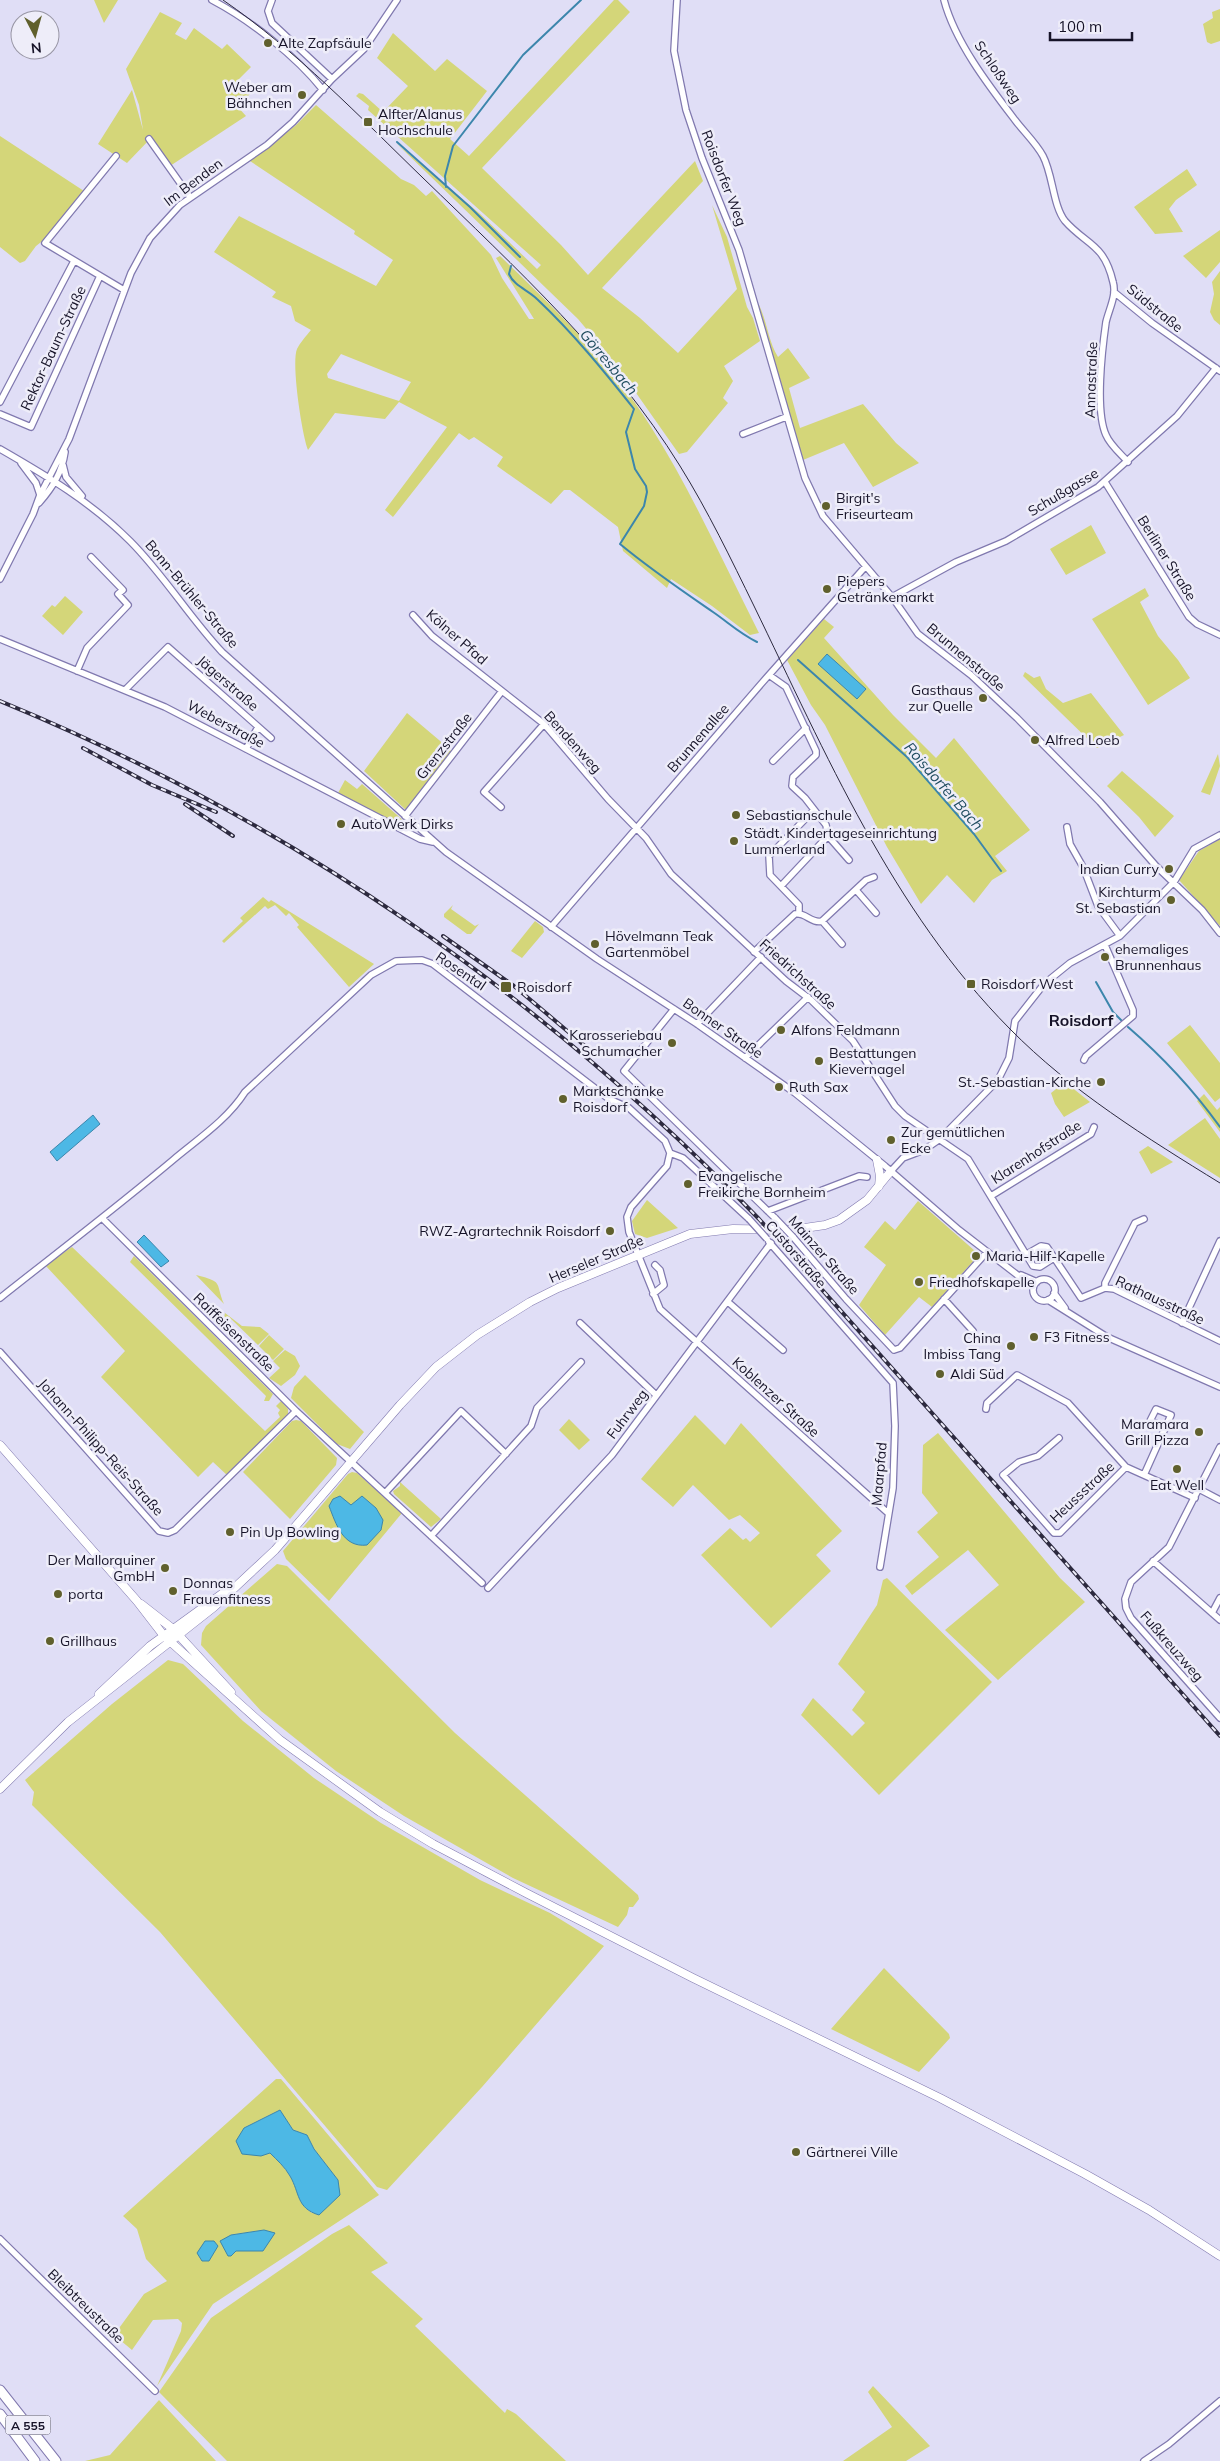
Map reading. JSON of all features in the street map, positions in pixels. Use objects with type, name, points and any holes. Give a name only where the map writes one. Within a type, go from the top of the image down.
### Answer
[{"type":"highway","name":"A 555","points":[[0,2390],[56,2461]]},
{"type":"highway","name":"A 555","points":[[0,2414],[35,2461]]},
{"type":"main road","points":[[877,1160],[880,1176],[879,1186]]},
{"type":"main road","name":"Herseler Straße","points":[[245,1578],[296,1527],[350,1461],[426,1377],[476,1335],[530,1302],[638,1254],[690,1234],[710,1230],[800,1229],[825,1225],[852,1211],[867,1200],[891,1171]]},
{"type":"main road","points":[[0,1445],[136,1601],[164,1636],[280,1740],[328,1777],[380,1812],[433,1844],[693,1978],[940,2098],[1117,2192],[1220,2256]]},
{"type":"main road","points":[[89,1704],[111,1680],[164,1636],[245,1578]]},
{"type":"main road","points":[[0,1789],[89,1704],[180,1635],[245,1578]]},
{"type":"main road","points":[[136,1601],[180,1635],[246,1711]]},
{"type":"street","points":[[212,0],[256,29],[305,70],[323,90]]},
{"type":"street","points":[[272,0],[268,11],[272,23],[332,78]]},
{"type":"street","name":"Im Benden","points":[[38,504],[40,495],[65,448],[134,265],[150,238],[166,218],[190,197],[267,145],[298,118],[332,78],[364,49],[397,0]]},
{"type":"street","name":"Roisdorfer Weg","points":[[677,0],[673,45],[682,96],[702,158],[742,260],[770,362]]},
{"type":"street","name":"Schloßweg","points":[[944,0],[950,20],[963,44],[1013,118],[1041,153]]},
{"type":"street","points":[[149,139],[190,197]]},
{"type":"street","name":"Südstraße","points":[[1041,153],[1050,170],[1061,214],[1066,222],[1098,248],[1106,262],[1114,292],[1167,334],[1218,370]]},
{"type":"street","points":[[116,156],[45,243],[124,290]]},
{"type":"street","points":[[0,402],[74,261]]},
{"type":"street","name":"Rektor-Baum-Straße","points":[[0,414],[31,427],[100,276]]},
{"type":"street","name":"Annastraße","points":[[1114,292],[1106,322],[1100,400],[1102,423],[1107,438],[1128,462]]},
{"type":"street","name":"Brunnenstraße","points":[[770,362],[805,478],[823,516],[892,597],[918,634],[971,675],[1017,718],[1100,802],[1156,866],[1202,910],[1220,933]]},
{"type":"street","name":"Schußgasse","points":[[892,597],[956,562],[1006,541],[1105,482],[1177,416],[1218,370]]},
{"type":"street","points":[[743,434],[786,417]]},
{"type":"street","name":"Im Benden","points":[[38,504],[55,481],[64,463],[65,448]]},
{"type":"street","name":"Bonn-Brühler-Straße","points":[[0,449],[49,477],[87,502],[139,550],[203,632],[222,652],[406,816]]},
{"type":"street","name":"Bonn-Brühler-Straße","points":[[18,459],[30,474],[40,495]]},
{"type":"street","points":[[64,463],[66,477],[87,502]]},
{"type":"street","name":"Berliner Straße","points":[[1105,482],[1189,616],[1197,624],[1220,635]]},
{"type":"street","points":[[0,580],[38,504]]},
{"type":"street","points":[[77,671],[87,648],[128,605],[118,594],[122,590],[90,558]]},
{"type":"street","name":"Brunnenallee","points":[[551,927],[769,675],[866,567]]},
{"type":"street","name":"Kölner Pfad","points":[[413,615],[432,636],[485,678]]},
{"type":"street","name":"Weberstraße","points":[[0,639],[172,710],[420,839],[435,842]]},
{"type":"street","name":"Jägerstraße","points":[[125,690],[168,647],[271,738]]},
{"type":"street","points":[[769,675],[786,687],[806,728],[816,755],[791,782],[792,786],[826,825],[828,836],[849,860]]},
{"type":"street","name":"Bendenweg","points":[[485,678],[544,724],[636,829]]},
{"type":"street","name":"Grenzstraße","points":[[406,816],[502,691]]},
{"type":"street","points":[[501,807],[484,792],[544,724]]},
{"type":"street","points":[[246,749],[258,727]]},
{"type":"street","points":[[773,761],[806,728]]},
{"type":"street","points":[[800,913],[799,904],[770,875],[769,856],[814,810]]},
{"type":"street","name":"Bonner Straße","points":[[406,816],[435,842],[551,927],[697,1024],[795,1093],[988,1252],[1035,1285]]},
{"type":"street","points":[[1067,827],[1070,844],[1083,867],[1098,906],[1120,936]]},
{"type":"street","name":"Friedrichstraße","points":[[636,829],[671,874],[754,952],[808,997],[853,1041],[895,1106],[905,1116],[940,1138]]},
{"type":"street","points":[[891,1171],[903,1158],[924,1150],[940,1138],[998,1080],[1005,1070],[1011,1048],[1013,1027],[1030,1000],[1044,984],[1070,963],[1120,936],[1174,882],[1194,849],[1220,835]]},
{"type":"street","points":[[781,886],[828,836]]},
{"type":"street","points":[[754,952],[795,914],[800,913],[816,922],[822,921],[866,880],[874,877]]},
{"type":"street","points":[[856,890],[876,913]]},
{"type":"street","points":[[822,921],[842,944]]},
{"type":"street","points":[[1084,1060],[1086,1056],[1133,1016],[1133,1010],[1106,945]]},
{"type":"street","points":[[697,1024],[761,957]]},
{"type":"street","name":"Rosental","points":[[0,1298],[103,1219],[220,1120],[250,1087],[371,975],[396,961],[422,960],[441,968],[609,1099],[628,1108],[665,1141],[670,1153]]},
{"type":"street","points":[[745,1058],[808,997]]},
{"type":"street","name":"Mainzer Straße","points":[[674,1009],[624,1071],[775,1218],[894,1350],[944,1299]]},
{"type":"street","name":"Klarenhofstraße","points":[[991,1196],[1091,1134],[1094,1127]]},
{"type":"street","points":[[940,1138],[968,1159],[1033,1266],[1040,1267],[1054,1258],[1045,1246],[1026,1254]]},
{"type":"street","points":[[638,1254],[628,1225],[628,1212],[667,1166],[670,1153]]},
{"type":"street","name":"Custorstraße","points":[[670,1153],[683,1158],[749,1219],[893,1383]]},
{"type":"street","points":[[768,1211],[858,1176],[867,1177]]},
{"type":"street","name":"Raiffeisenstraße","points":[[103,1219],[296,1411],[482,1583]]},
{"type":"street","points":[[1105,1288],[1105,1282],[1135,1222],[1144,1219]]},
{"type":"street","name":"Fuhrweg","points":[[488,1588],[612,1455],[728,1302],[769,1241]]},
{"type":"street","points":[[1182,1323],[1220,1241]]},
{"type":"street","points":[[973,1330],[944,1299],[988,1252]]},
{"type":"street","name":"Koblenzer Straße","points":[[638,1254],[660,1309],[888,1513]]},
{"type":"street","name":"Rathausstraße","points":[[1054,1258],[1081,1298],[1105,1288],[1114,1289],[1220,1341]]},
{"type":"street","points":[[653,1294],[664,1285],[660,1270],[655,1264]]},
{"type":"street","points":[[1066,1310],[1054,1293],[1053,1284],[1050,1281],[1041,1280],[1035,1285],[1037,1298],[1048,1300],[1066,1310],[1107,1337],[1220,1387]]},
{"type":"street","points":[[1048,1300],[1054,1293]]},
{"type":"street","points":[[728,1302],[783,1350]]},
{"type":"street","points":[[580,1322],[656,1395]]},
{"type":"street","name":"Johann-Philipp-Reis-Straße","points":[[0,1352],[159,1531],[164,1533],[175,1530],[296,1411]]},
{"type":"street","points":[[431,1536],[532,1426],[537,1408],[581,1362]]},
{"type":"street","points":[[986,1409],[987,1403],[1017,1375],[1068,1402],[1126,1468],[1195,1498]]},
{"type":"street","name":"Maarpfad","points":[[880,1567],[893,1488],[895,1426],[893,1383]]},
{"type":"street","points":[[385,1493],[461,1411],[506,1454]]},
{"type":"street","points":[[1144,1475],[1165,1427]]},
{"type":"street","name":"Heussstraße","points":[[1059,1438],[1038,1456],[1019,1462],[1003,1475],[1054,1533],[1060,1533],[1126,1468]]},
{"type":"street","points":[[1220,1447],[1200,1489],[1168,1547],[1153,1561],[1220,1620]]},
{"type":"street","points":[[1200,1489],[1220,1500]]},
{"type":"street","name":"Fußkreuzweg","points":[[1153,1561],[1131,1582],[1127,1591],[1126,1608],[1139,1628],[1220,1718]]},
{"type":"street","points":[[1212,1614],[1220,1598]]},
{"type":"street","name":"Bleibtreustraße","points":[[0,2239],[156,2391]]},
{"type":"street","points":[[1144,2461],[1169,2444],[1220,2401]]},
{"type":"green space","points":[[94,0],[118,0],[104,23]]},
{"type":"green space","points":[[614,0],[618,0],[630,12],[482,168],[561,245],[588,275],[695,161],[703,181],[602,288],[640,318],[678,353],[737,289],[712,205],[727,237],[747,307],[753,318],[760,341],[724,366],[733,381],[723,398],[728,403],[687,452],[679,454],[615,363],[578,319],[396,143],[479,213],[537,269],[541,265],[368,110],[369,106],[356,96],[359,93],[363,94],[383,112],[408,86],[377,58],[393,33],[435,71],[447,59],[487,91],[450,139],[469,156]]},
{"type":"green space","points":[[1220,9],[1220,41],[1211,44],[1207,42],[1203,24],[1213,18],[1212,12]]},
{"type":"green space","points":[[160,12],[182,23],[175,34],[186,40],[194,28],[222,49],[227,44],[251,67],[238,80],[250,94],[237,106],[246,116],[170,166],[151,138],[127,163],[98,144],[132,90],[143,130],[139,105],[126,69]]},
{"type":"green space","points":[[316,105],[401,179],[414,185],[426,196],[432,191],[491,255],[502,278],[529,319],[534,319],[496,258],[500,256],[581,337],[618,380],[651,427],[694,503],[759,633],[750,635],[712,606],[671,579],[667,588],[623,551],[618,527],[570,490],[564,490],[551,504],[497,466],[503,457],[474,437],[469,440],[459,433],[393,517],[385,510],[447,427],[399,402],[385,419],[335,413],[308,450],[298,399],[295,369],[297,349],[311,330],[295,321],[291,306],[272,297],[276,292],[214,252],[239,216],[376,286],[393,260],[354,234],[355,231],[250,161],[296,125]],"holes":[[[341,354],[411,382],[399,401],[328,378],[327,374]]]},
{"type":"green space","points":[[0,136],[84,191],[45,239],[36,246],[25,261],[20,263],[0,247]]},
{"type":"green space","points":[[1187,169],[1197,185],[1176,200],[1169,209],[1183,232],[1155,234],[1134,207]]},
{"type":"green space","points":[[1220,230],[1220,262],[1206,278],[1183,256]]},
{"type":"green space","points":[[1220,271],[1220,325],[1214,320],[1210,312],[1214,294],[1212,282]]},
{"type":"green space","points":[[758,303],[778,357],[788,348],[810,378],[789,388],[800,428],[863,404],[896,443],[919,463],[873,487],[844,443],[803,460],[762,324]]},
{"type":"green space","points":[[1091,525],[1106,553],[1066,575],[1050,549]]},
{"type":"green space","points":[[1145,588],[1149,596],[1140,602],[1158,636],[1190,678],[1148,705],[1092,619]]},
{"type":"green space","points":[[65,596],[83,612],[63,635],[42,616],[52,605],[55,607]]},
{"type":"green space","points":[[824,619],[834,627],[824,638],[893,715],[936,758],[954,738],[1030,830],[995,856],[1007,871],[992,880],[974,903],[947,875],[921,904],[887,847],[825,725],[811,705],[787,660]]},
{"type":"green space","points":[[1025,672],[1034,678],[1040,676],[1046,689],[1063,703],[1091,693],[1124,735],[1097,748],[1023,676]]},
{"type":"green space","points":[[407,713],[452,751],[407,811],[364,771]]},
{"type":"green space","points":[[1218,754],[1220,766],[1210,795],[1201,792]]},
{"type":"green space","points":[[1122,771],[1174,816],[1155,837],[1139,817],[1107,786]]},
{"type":"green space","points":[[345,780],[357,789],[362,784],[414,830],[413,832],[338,793]]},
{"type":"green space","points":[[1220,839],[1220,926],[1179,880],[1199,851]]},
{"type":"green space","points":[[263,897],[269,902],[271,900],[374,964],[349,987],[297,927],[299,925],[289,913],[286,916],[275,905],[268,909],[265,906],[224,943],[222,941],[243,921],[240,918]]},
{"type":"green space","points":[[453,905],[451,909],[475,926],[479,924],[471,934],[467,934],[444,917],[444,914]]},
{"type":"green space","points":[[535,921],[543,927],[544,932],[522,958],[511,951]]},
{"type":"green space","points":[[1190,1025],[1220,1063],[1220,1098],[1215,1102],[1167,1043]]},
{"type":"green space","points":[[1065,1082],[1090,1102],[1064,1117],[1055,1104],[1051,1093]]},
{"type":"green space","points":[[1204,1094],[1217,1110],[1220,1107],[1220,1132],[1197,1101]]},
{"type":"green space","points":[[1205,1118],[1220,1139],[1220,1178],[1168,1145]]},
{"type":"green space","points":[[1148,1146],[1173,1162],[1151,1174],[1139,1152]]},
{"type":"green space","points":[[647,1200],[678,1228],[647,1238],[635,1234],[632,1221]]},
{"type":"green space","points":[[918,1201],[975,1251],[972,1255],[976,1258],[932,1307],[919,1297],[885,1335],[859,1305],[886,1265],[864,1247],[885,1221],[895,1230]]},
{"type":"green space","points":[[72,1247],[265,1431],[280,1417],[278,1413],[280,1410],[276,1406],[281,1401],[288,1409],[288,1414],[228,1476],[213,1462],[198,1477],[101,1377],[125,1351],[45,1265]]},
{"type":"green space","points":[[134,1256],[273,1394],[269,1401],[264,1401],[266,1396],[130,1262]]},
{"type":"green space","points":[[196,1275],[215,1281],[219,1287],[224,1304]]},
{"type":"green space","points":[[225,1313],[242,1326],[260,1327],[269,1334],[258,1345],[229,1317],[224,1318]]},
{"type":"green space","points":[[269,1335],[284,1349],[273,1360],[259,1346]]},
{"type":"green space","points":[[285,1350],[295,1356],[300,1366],[295,1375],[281,1386],[269,1378],[280,1368],[273,1361]]},
{"type":"green space","points":[[305,1375],[364,1432],[350,1449],[337,1444],[291,1398],[294,1387]]},
{"type":"green space","points":[[695,1415],[725,1445],[741,1423],[842,1531],[816,1555],[831,1571],[771,1628],[701,1555],[730,1528],[743,1540],[746,1538],[750,1542],[760,1533],[740,1515],[729,1520],[693,1485],[673,1507],[641,1479]]},
{"type":"green space","points":[[569,1419],[590,1440],[579,1450],[559,1430]]},
{"type":"green space","points":[[292,1421],[301,1421],[337,1458],[336,1465],[290,1519],[243,1472]]},
{"type":"green space","points":[[938,1433],[1060,1578],[1085,1602],[998,1680],[945,1630],[999,1585],[968,1550],[912,1595],[905,1586],[939,1557],[917,1532],[938,1513],[922,1493],[923,1445]]},
{"type":"green space","points":[[352,1472],[357,1473],[402,1513],[329,1601],[286,1559],[283,1551],[348,1474]]},
{"type":"green space","points":[[400,1482],[441,1519],[431,1527],[394,1494],[393,1491],[400,1486]]},
{"type":"green space","points":[[277,1564],[287,1566],[455,1733],[638,1895],[639,1899],[633,1907],[629,1907],[627,1915],[618,1927],[513,1878],[404,1816],[336,1771],[261,1711],[201,1645],[202,1633],[206,1626]]},
{"type":"green space","points":[[887,1578],[992,1682],[879,1795],[801,1715],[813,1698],[852,1736],[865,1723],[852,1710],[865,1692],[838,1664],[877,1605],[883,1580]]},
{"type":"green space","points":[[168,1660],[183,1664],[243,1721],[314,1778],[381,1823],[480,1880],[550,1913],[604,1946],[482,2087],[387,2190],[377,2187],[160,1932],[32,1805],[34,1792],[25,1780],[112,1704]]},
{"type":"green space","points":[[884,1968],[949,2034],[950,2038],[919,2072],[831,2029]]},
{"type":"green space","points":[[276,2079],[281,2079],[379,2195],[213,2304],[157,2386],[181,2331],[182,2323],[178,2319],[153,2320],[132,2350],[114,2335],[144,2294],[167,2281],[146,2259],[137,2229],[123,2216]],"holes":[[[280,2110],[293,2130],[307,2135],[314,2149],[338,2180],[312,2213],[304,2205],[285,2169],[244,2128]],[[264,2230],[270,2237],[263,2251],[236,2251],[231,2235]]]},
{"type":"green space","points":[[349,2225],[388,2263],[371,2272],[423,2319],[415,2326],[505,2413],[507,2409],[516,2414],[566,2461],[227,2461],[159,2392],[211,2318],[332,2234]]},
{"type":"green space","points":[[873,2386],[930,2446],[906,2461],[843,2461],[892,2427],[868,2392]]},
{"type":"green space","points":[[159,2400],[216,2461],[85,2461],[110,2455]]},
{"type":"water","points":[[827,654],[866,689],[857,699],[818,664]]},
{"type":"water","points":[[93,1115],[100,1124],[57,1161],[50,1152]]},
{"type":"water","points":[[144,1235],[169,1261],[161,1267],[137,1242]]},
{"type":"water","points":[[340,1496],[351,1505],[362,1496],[376,1508],[383,1520],[381,1530],[367,1545],[352,1543],[346,1539],[338,1527],[329,1506],[333,1499]]},
{"type":"water","points":[[280,2110],[293,2130],[307,2135],[314,2149],[338,2180],[340,2195],[319,2215],[302,2204],[288,2173],[270,2153],[261,2156],[242,2154],[236,2141],[244,2128]]},
{"type":"water","points":[[264,2230],[275,2233],[263,2251],[236,2251],[231,2256],[228,2256],[220,2241],[231,2235]]},
{"type":"water","points":[[205,2241],[214,2241],[218,2246],[209,2261],[202,2261],[197,2253]]},
{"type":"waterway","points":[[446,187],[445,176],[453,146],[523,55],[581,0]]},
{"type":"waterway","name":"Görresbach","points":[[397,142],[470,207],[520,257]]},
{"type":"waterway","name":"Görresbach","points":[[511,266],[509,274],[514,282],[537,299],[563,325],[600,366],[634,409],[626,432],[635,469],[646,486],[647,492],[644,506],[620,544],[666,579],[757,642]]},
{"type":"waterway","name":"Roisdorfer Bach","points":[[798,660],[907,757],[974,834],[1001,871]]},
{"type":"waterway","name":"Roisdorfer Bach","points":[[1096,982],[1113,1012],[1122,1021]]},
{"type":"waterway","name":"Roisdorfer Bach","points":[[1128,1027],[1177,1074],[1220,1127]]},
{"type":"tram line","points":[[223,0],[302,62],[351,108],[561,314],[624,387],[680,466],[710,518],[836,774],[896,882],[930,934],[968,983],[1010,1029],[1058,1073],[1110,1112],[1220,1183]]},
{"type":"railway","points":[[0,701],[106,748],[209,800],[310,858],[406,921],[500,988],[590,1061],[676,1138],[759,1219],[1220,1736]]},
{"type":"railway","points":[[83,748],[152,785],[216,812]]},
{"type":"railway","points":[[185,804],[233,836]]},
{"type":"railway","points":[[443,936],[514,986],[591,1051]]},
{"type":"place","name":"Alte Zapfsäule","points":[[268,43]]},
{"type":"place","name":"Weber am Bähnchen","points":[[302,95]]},
{"type":"place","name":"Alfter/Alanus Hochschule","points":[[368,122]]},
{"type":"place","name":"Birgit's Friseurteam","points":[[826,506]]},
{"type":"place","name":"Piepers Getränkemarkt","points":[[827,589]]},
{"type":"place","name":"Gasthaus zur Quelle","points":[[983,698]]},
{"type":"place","name":"Alfred Loeb","points":[[1035,740]]},
{"type":"place","name":"Sebastianschule","points":[[736,815]]},
{"type":"place","name":"AutoWerk Dirks","points":[[341,824]]},
{"type":"place","name":"Städt. Kindertageseinrichtung Lummerland","points":[[734,841]]},
{"type":"place","name":"Indian Curry","points":[[1169,869]]},
{"type":"place","name":"Kirchturm St. Sebastian","points":[[1171,900]]},
{"type":"place","name":"Hövelmann Teak Gartenmöbel","points":[[595,944]]},
{"type":"place","name":"ehemaliges Brunnenhaus","points":[[1105,957]]},
{"type":"place","name":"Roisdorf West","points":[[971,984]]},
{"type":"place","name":"Roisdorf","points":[[506,987]]},
{"type":"place","name":"Alfons Feldmann","points":[[781,1030]]},
{"type":"place","name":"Karosseriebau Schumacher","points":[[672,1043]]},
{"type":"place","name":"Bestattungen Kievernagel","points":[[819,1061]]},
{"type":"place","name":"St.-Sebastian-Kirche","points":[[1101,1082]]},
{"type":"place","name":"Ruth Sax","points":[[779,1087]]},
{"type":"place","name":"Marktschänke Roisdorf","points":[[563,1099]]},
{"type":"place","name":"Zur gemütlichen Ecke","points":[[891,1140]]},
{"type":"place","name":"Evangelische Freikirche Bornheim","points":[[688,1184]]},
{"type":"place","name":"RWZ-Agrartechnik Roisdorf","points":[[610,1231]]},
{"type":"place","name":"Maria-Hilf-Kapelle","points":[[976,1256]]},
{"type":"place","name":"Friedhofskapelle","points":[[919,1282]]},
{"type":"place","name":"F3 Fitness","points":[[1034,1337]]},
{"type":"place","name":"China Imbiss Tang","points":[[1011,1346]]},
{"type":"place","name":"Aldi Süd","points":[[940,1374]]},
{"type":"place","name":"Maramara Grill Pizza","points":[[1199,1432]]},
{"type":"place","name":"Eat Well","points":[[1177,1469]]},
{"type":"place","name":"Pin Up Bowling","points":[[230,1532]]},
{"type":"place","name":"Der Mallorquiner GmbH","points":[[165,1568]]},
{"type":"place","name":"Donnas Frauenfitness","points":[[173,1591]]},
{"type":"place","name":"porta","points":[[58,1594]]},
{"type":"place","name":"Grillhaus","points":[[50,1641]]},
{"type":"place","name":"Gärtnerei Ville","points":[[796,2152]]},
{"type":"district","name":"Roisdorf","points":[[1081,1020]]}]
